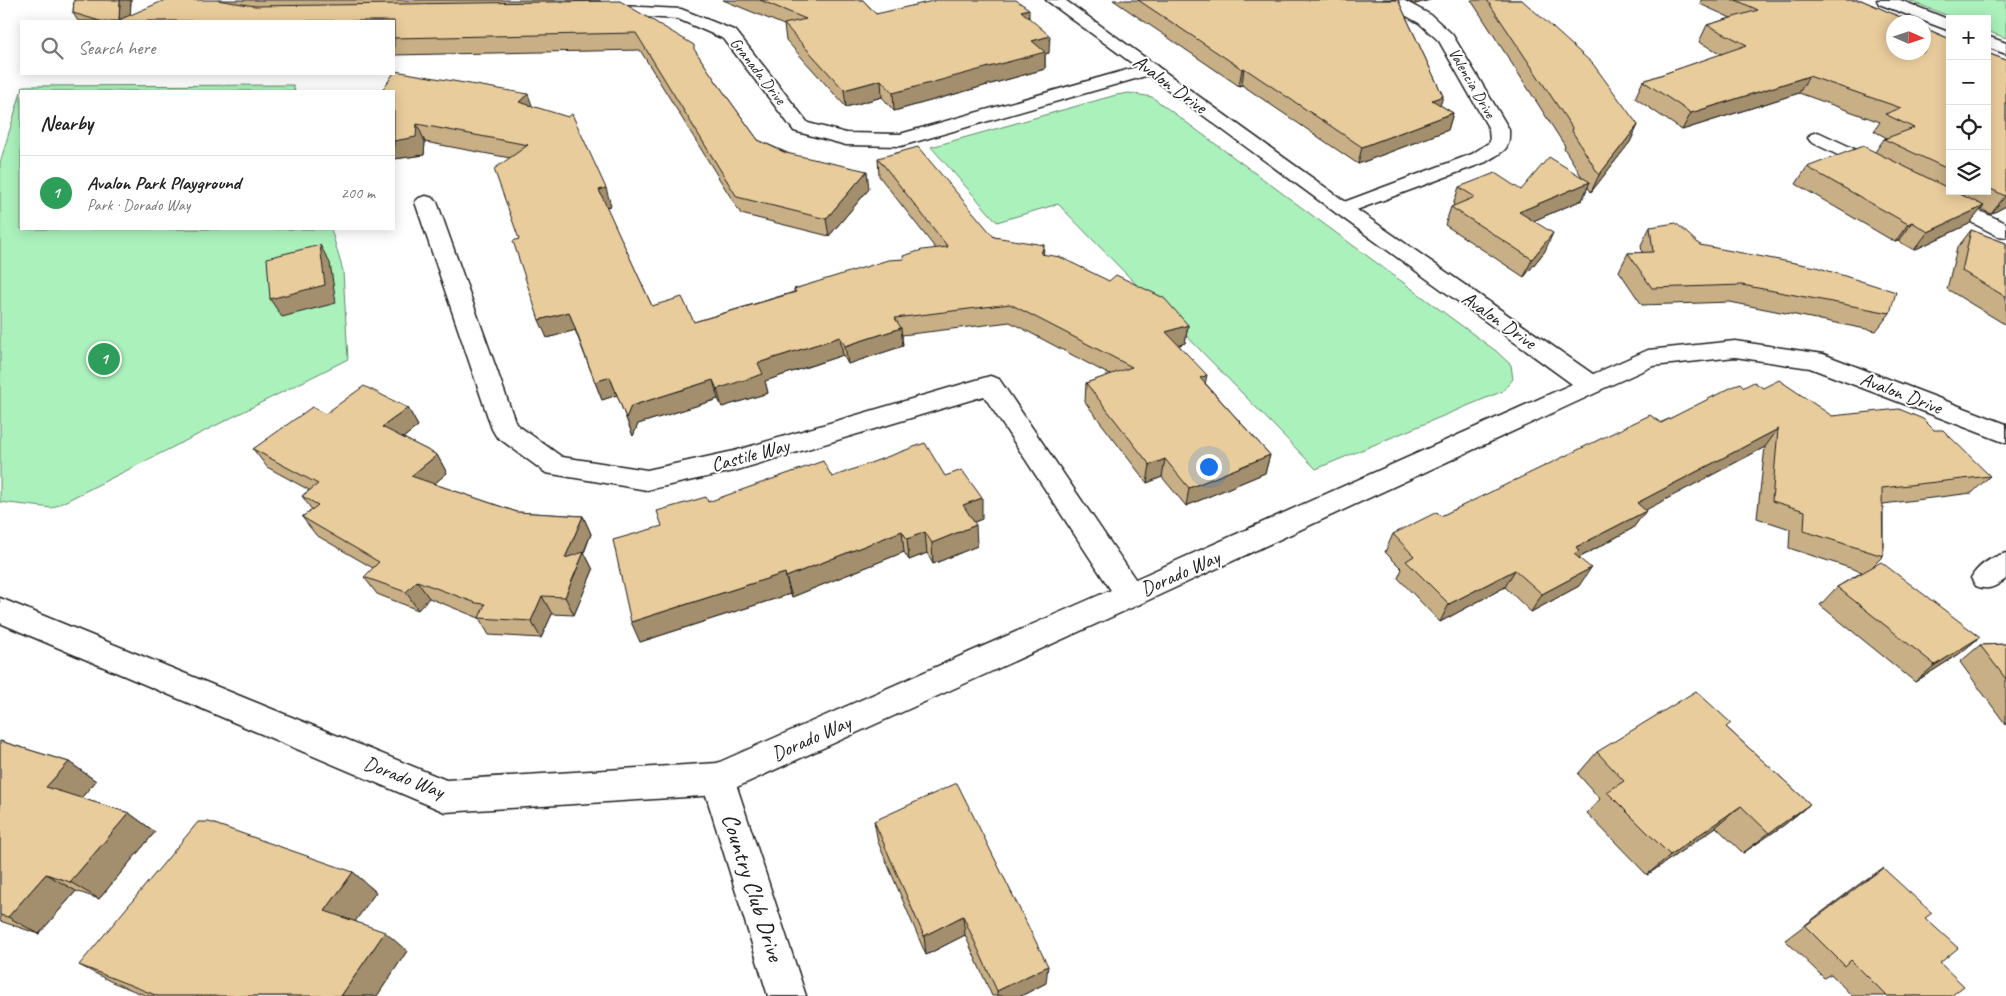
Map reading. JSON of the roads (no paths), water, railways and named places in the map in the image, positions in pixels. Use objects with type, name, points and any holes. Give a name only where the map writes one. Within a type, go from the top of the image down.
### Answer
[{"type":"street","name":"Avalon Drive","points":[[1054,0],[1343,209],[1591,384],[1648,358],[1735,349],[1814,360],[2006,434]]},
{"type":"street","name":"Valencia Drive","points":[[1343,209],[1479,158],[1500,144],[1499,129],[1446,38],[1425,19],[1391,0]]},
{"type":"street","points":[[1885,0],[1946,24]]},
{"type":"street","name":"Granada Drive","points":[[587,11],[616,10],[681,14],[730,34],[801,127],[846,139],[902,140],[1150,69]]},
{"type":"street","points":[[1991,42],[2006,48]]},
{"type":"street","points":[[1818,138],[1899,178]]},
{"type":"street","points":[[1926,191],[2006,231]]},
{"type":"street","name":"Castile Way","points":[[426,202],[505,429],[555,466],[647,480],[734,461],[990,385],[1130,595]]},
{"type":"street","name":"Dorado Way","points":[[0,610],[445,796],[718,779],[1130,595],[1591,384]]},
{"type":"street","name":"Country Club Drive","points":[[718,779],[787,996]]},
{"type":"place","name":"Avalon Park Playground","points":[[104,359]]}]
